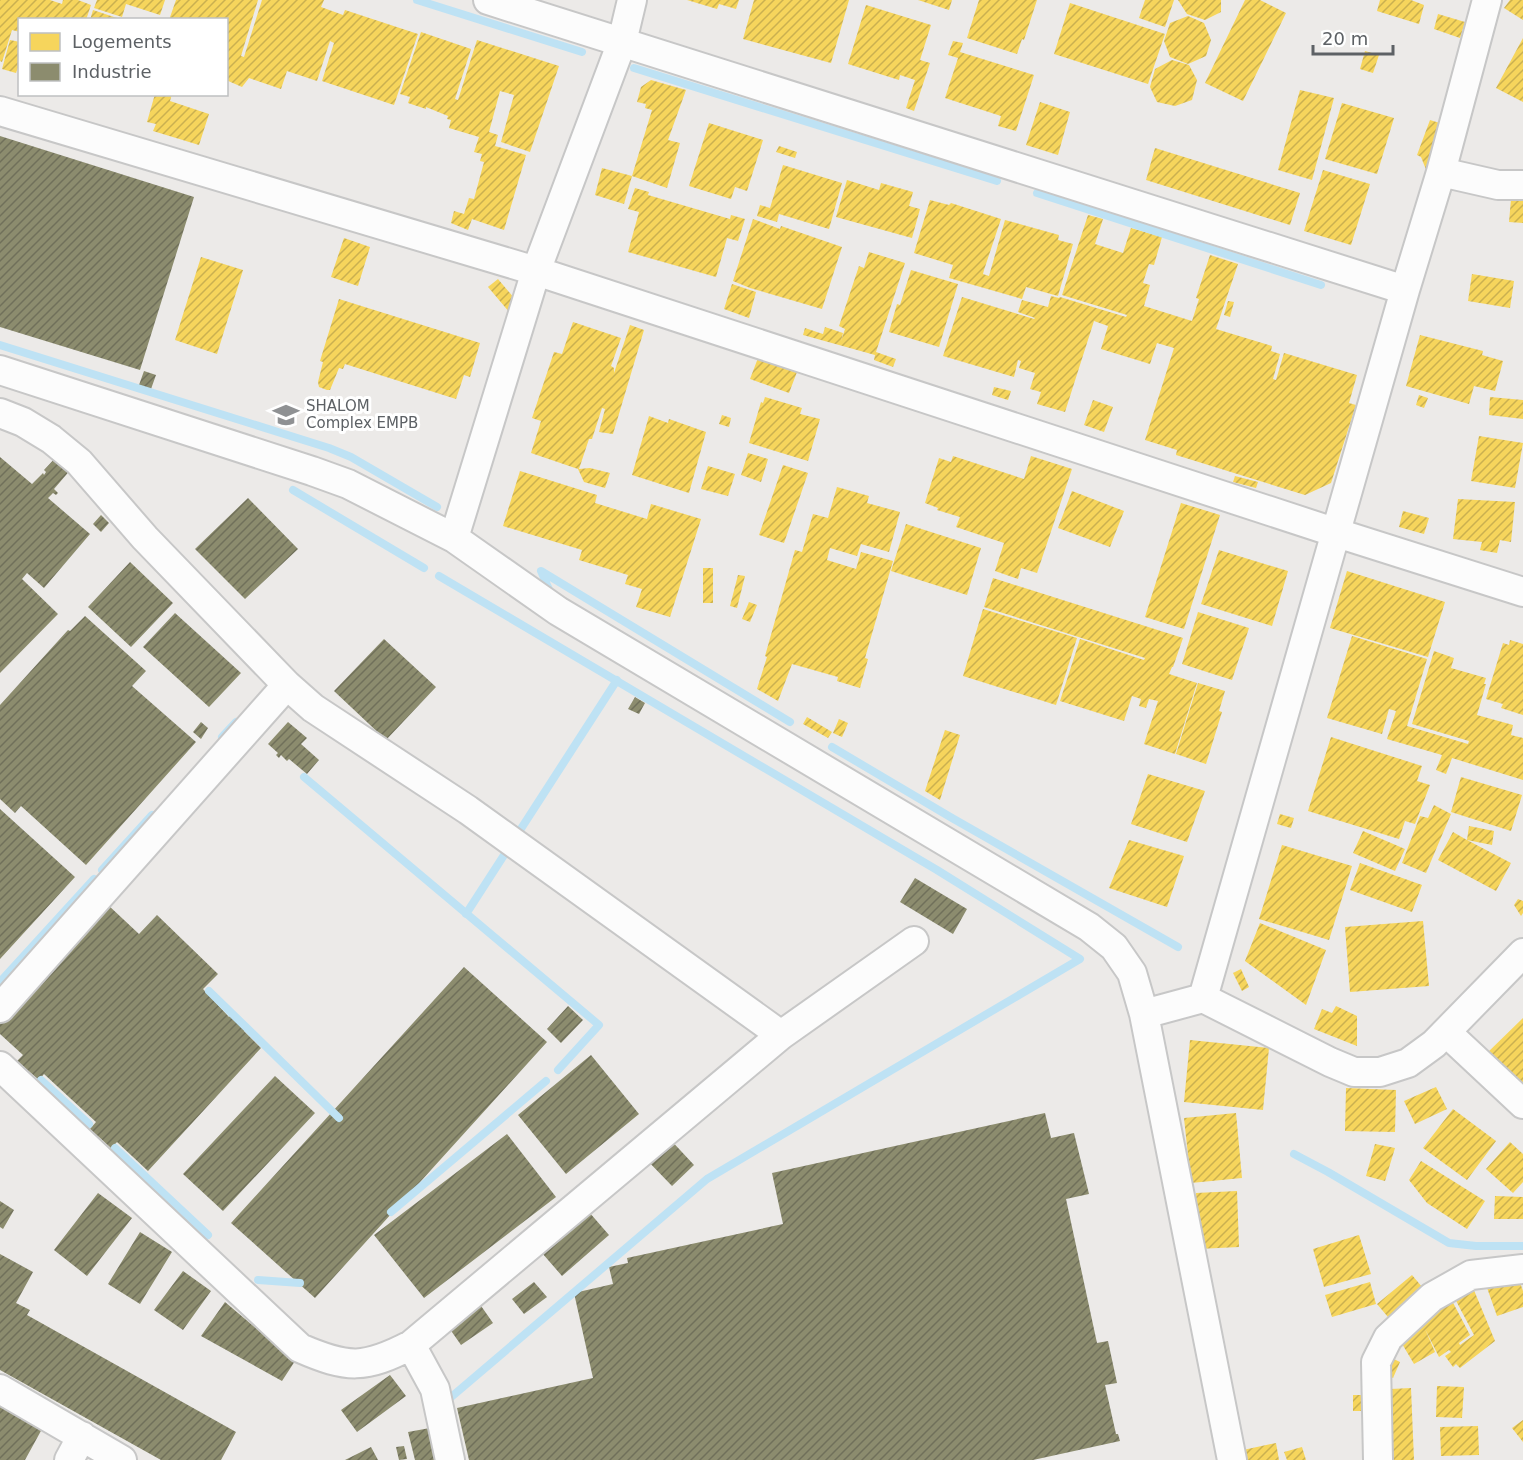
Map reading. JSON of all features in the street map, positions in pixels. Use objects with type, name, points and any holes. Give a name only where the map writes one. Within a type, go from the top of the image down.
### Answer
[{"type":"street","points":[[488,0],[1404,290]]},
{"type":"street","points":[[454,538],[536,271],[622,42],[632,0]]},
{"type":"street","points":[[1203,998],[1337,533],[1404,290],[1441,172],[1488,0]]},
{"type":"street","points":[[0,111],[536,271],[1337,533],[1523,591]]},
{"type":"street","points":[[1441,172],[1498,185],[1523,185]]},
{"type":"street","points":[[0,370],[348,484],[454,538],[558,611],[1089,927],[1114,947],[1132,973],[1144,1014],[1232,1460]]},
{"type":"street","points":[[0,413],[23,422],[51,439],[79,462],[145,538],[287,685],[313,708],[468,810],[781,1035]]},
{"type":"street","points":[[0,1008],[287,685]]},
{"type":"street","points":[[0,1066],[300,1348],[327,1360],[360,1365],[388,1358],[411,1345],[781,1035],[914,941]]},
{"type":"street","points":[[1144,1014],[1203,998],[1330,1062],[1354,1072],[1380,1072],[1408,1063],[1446,1032],[1523,953]]},
{"type":"street","points":[[1446,1032],[1523,1104]]},
{"type":"street","points":[[1378,1460],[1376,1362],[1388,1338],[1432,1297],[1471,1275],[1523,1269]]},
{"type":"street","points":[[411,1345],[435,1389],[450,1460]]},
{"type":"street","points":[[0,1389],[75,1448],[122,1460]]},
{"type":"building: Logements","points":[[0,0],[50,0],[62,4],[63,0],[78,0],[91,5],[87,18],[18,18],[18,32],[12,30],[2,62],[0,61]]},
{"type":"building: Logements","points":[[97,0],[165,0],[160,15],[126,4],[122,17],[94,8]]},
{"type":"building: Logements","points":[[176,0],[258,0],[241,56],[244,57],[262,0],[324,0],[321,7],[343,15],[345,10],[418,34],[394,105],[322,81],[334,43],[330,41],[317,81],[287,71],[281,89],[249,78],[242,87],[228,81],[228,18],[170,18]]},
{"type":"building: Logements","points":[[687,0],[739,0],[736,9],[719,4],[717,9]]},
{"type":"building: Logements","points":[[754,0],[849,0],[831,63],[743,39]]},
{"type":"building: Logements","points":[[918,0],[952,0],[949,10]]},
{"type":"building: Logements","points":[[979,0],[1037,0],[1017,54],[967,38]]},
{"type":"building: Logements","points":[[1145,0],[1174,0],[1165,27],[1139,18]]},
{"type":"building: Logements","points":[[1178,0],[1221,0],[1221,12],[1205,20],[1187,14]]},
{"type":"building: Logements","points":[[1245,0],[1260,0],[1286,13],[1243,101],[1205,83]]},
{"type":"building: Logements","points":[[1380,0],[1411,0],[1424,5],[1419,24],[1377,11]]},
{"type":"building: Logements","points":[[1510,0],[1523,0],[1523,20],[1504,8]]},
{"type":"building: Logements","points":[[1070,3],[1165,34],[1148,84],[1054,54]]},
{"type":"building: Logements","points":[[866,5],[931,25],[920,60],[930,63],[914,111],[906,108],[915,80],[900,75],[899,80],[848,64]]},
{"type":"building: Logements","points":[[93,10],[117,18],[91,18]]},
{"type":"building: Logements","points":[[1438,14],[1465,22],[1460,38],[1434,29]]},
{"type":"building: Logements","points":[[1188,16],[1204,23],[1211,40],[1206,56],[1188,64],[1170,57],[1164,41],[1170,23]]},
{"type":"building: Logements","points":[[421,32],[471,49],[455,99],[458,100],[477,40],[559,66],[530,152],[501,142],[514,95],[500,91],[489,132],[498,135],[495,146],[526,155],[504,230],[472,219],[468,230],[451,223],[454,211],[464,214],[469,198],[474,199],[484,162],[480,161],[482,154],[474,152],[479,137],[449,128],[451,120],[447,119],[448,116],[408,103],[410,97],[400,94]]},
{"type":"building: Logements","points":[[1523,38],[1523,102],[1496,88]]},
{"type":"building: Logements","points":[[10,40],[18,42],[16,73],[2,69]]},
{"type":"building: Logements","points":[[953,41],[963,43],[960,52],[1034,75],[1016,131],[998,126],[1001,116],[945,98],[958,58],[948,55]]},
{"type":"building: Logements","points":[[1365,51],[1379,55],[1373,73],[1360,69]]},
{"type":"building: Logements","points":[[1172,60],[1189,65],[1197,80],[1192,100],[1175,106],[1157,102],[1150,87],[1155,69]]},
{"type":"building: Logements","points":[[651,80],[686,90],[668,140],[680,143],[667,188],[632,176],[652,110],[645,108],[646,104],[637,102],[641,87]]},
{"type":"building: Logements","points":[[1300,90],[1334,98],[1312,180],[1278,170]]},
{"type":"building: Logements","points":[[154,96],[171,96],[170,101],[209,114],[199,145],[153,131],[156,124],[147,122]]},
{"type":"building: Logements","points":[[1040,102],[1070,112],[1058,155],[1026,145]]},
{"type":"building: Logements","points":[[1342,103],[1394,118],[1377,174],[1325,159]]},
{"type":"building: Logements","points":[[1430,120],[1446,125],[1427,172],[1421,157],[1417,155]]},
{"type":"building: Logements","points":[[709,123],[763,140],[747,191],[735,187],[731,199],[689,186]]},
{"type":"building: Logements","points":[[779,146],[797,152],[795,158],[776,152]]},
{"type":"building: Logements","points":[[1155,148],[1300,193],[1290,225],[1146,180]]},
{"type":"building: Logements","points":[[783,165],[842,183],[829,229],[779,214],[777,222],[757,216],[760,205],[770,208]]},
{"type":"building: Logements","points":[[602,168],[632,176],[624,204],[595,195]]},
{"type":"building: Logements","points":[[1323,170],[1370,184],[1351,245],[1304,231]]},
{"type":"building: Logements","points":[[847,180],[879,190],[881,183],[913,192],[909,206],[920,209],[912,238],[836,217]]},
{"type":"building: Logements","points":[[635,188],[649,192],[648,195],[730,219],[731,215],[745,219],[738,241],[727,238],[716,277],[628,252],[639,212],[628,209]]},
{"type":"building: Logements","points":[[1511,199],[1523,200],[1523,223],[1509,222]]},
{"type":"building: Logements","points":[[930,200],[949,205],[951,203],[1001,219],[983,274],[989,276],[1005,220],[1059,235],[1058,240],[1073,244],[1058,296],[1026,287],[1022,299],[949,278],[953,265],[914,253]]},
{"type":"building: Logements","points":[[1088,215],[1103,219],[1095,244],[1123,253],[1131,228],[1162,237],[1154,265],[1149,264],[1143,283],[1150,285],[1144,306],[1192,321],[1199,299],[1196,298],[1210,255],[1238,264],[1216,329],[1272,346],[1271,351],[1280,354],[1273,379],[1276,380],[1284,353],[1357,375],[1349,403],[1356,405],[1331,483],[1305,495],[1176,455],[1177,450],[1145,440],[1174,348],[1157,343],[1150,364],[1101,349],[1108,326],[1094,321],[1065,412],[1037,404],[1041,392],[1030,389],[1035,373],[1019,368],[1021,361],[1018,360],[1014,377],[943,356],[962,297],[1034,319],[1018,312],[1022,300],[1048,307],[1051,296],[1126,317],[1127,315],[1062,295]]},
{"type":"building: Logements","points":[[753,219],[842,247],[822,309],[733,281]]},
{"type":"building: Logements","points":[[344,238],[370,247],[358,286],[331,277]]},
{"type":"building: Logements","points":[[869,252],[905,263],[876,352],[896,359],[893,367],[874,360],[875,355],[803,335],[805,328],[823,334],[825,327],[843,333],[841,341],[845,329],[839,326],[859,266],[864,268]]},
{"type":"building: Logements","points":[[201,257],[243,270],[217,354],[175,340]]},
{"type":"building: Logements","points":[[911,270],[958,284],[939,347],[889,332],[897,304],[900,305]]},
{"type":"building: Logements","points":[[1472,274],[1514,281],[1510,308],[1468,301]]},
{"type":"building: Logements","points":[[498,279],[520,305],[510,313],[488,287]]},
{"type":"building: Logements","points":[[732,284],[756,292],[749,318],[724,309]]},
{"type":"building: Logements","points":[[339,299],[480,343],[470,377],[464,375],[456,399],[345,364],[343,369],[339,368],[330,390],[319,387],[323,362],[320,361]]},
{"type":"building: Logements","points":[[1228,301],[1234,302],[1230,317],[1224,315]]},
{"type":"building: Logements","points":[[573,322],[621,338],[611,366],[614,368],[614,373],[630,325],[644,330],[613,434],[599,432],[605,409],[602,408],[579,469],[590,468],[610,473],[605,488],[584,482],[578,469],[531,453],[541,421],[532,418],[554,352],[562,354]]},
{"type":"building: Logements","points":[[1420,335],[1483,351],[1482,355],[1503,361],[1495,391],[1474,386],[1469,404],[1406,386]]},
{"type":"building: Logements","points":[[758,358],[797,372],[789,393],[750,379]]},
{"type":"building: Logements","points":[[994,387],[1011,391],[1008,400],[992,395]]},
{"type":"building: Logements","points":[[1419,395],[1428,398],[1424,408],[1416,405]]},
{"type":"building: Logements","points":[[765,397],[802,408],[800,414],[820,419],[808,461],[749,443],[761,402],[763,403]]},
{"type":"building: Logements","points":[[1490,397],[1523,400],[1523,419],[1489,415]]},
{"type":"building: Logements","points":[[1093,400],[1113,407],[1104,432],[1084,425]]},
{"type":"building: Logements","points":[[722,415],[731,418],[729,427],[719,424]]},
{"type":"building: Logements","points":[[649,416],[668,423],[669,419],[706,432],[689,493],[632,475]]},
{"type":"building: Logements","points":[[1479,436],[1523,443],[1515,488],[1471,481]]},
{"type":"building: Logements","points":[[748,453],[768,459],[761,482],[741,475]]},
{"type":"building: Logements","points":[[953,456],[1024,479],[1031,456],[1072,469],[1037,573],[1021,568],[1018,579],[995,571],[1004,543],[956,527],[960,517],[937,510],[938,508],[925,503],[939,458],[951,462]]},
{"type":"building: Logements","points":[[783,465],[808,473],[784,543],[759,535]]},
{"type":"building: Logements","points":[[708,466],[735,474],[728,496],[701,489]]},
{"type":"building: Logements","points":[[520,471],[597,495],[595,503],[647,519],[651,504],[701,519],[670,617],[636,607],[642,589],[625,584],[628,575],[579,560],[582,550],[503,526]]},
{"type":"building: Logements","points":[[1235,476],[1258,482],[1256,488],[1233,482]]},
{"type":"building: Logements","points":[[837,487],[869,496],[867,503],[900,512],[889,552],[861,544],[857,556],[830,548],[827,560],[856,569],[861,552],[893,561],[865,658],[868,659],[860,688],[837,681],[838,677],[792,664],[778,701],[757,689],[767,657],[765,656],[795,550],[802,552],[813,514],[828,518]]},
{"type":"building: Logements","points":[[1072,491],[1124,511],[1110,547],[1058,528]]},
{"type":"building: Logements","points":[[1458,499],[1515,502],[1511,542],[1500,540],[1497,553],[1480,550],[1482,542],[1453,539]]},
{"type":"building: Logements","points":[[1181,503],[1220,515],[1184,629],[1145,617]]},
{"type":"building: Logements","points":[[1403,511],[1429,518],[1424,534],[1399,527]]},
{"type":"building: Logements","points":[[906,524],[981,548],[967,595],[891,571]]},
{"type":"building: Logements","points":[[1219,550],[1288,571],[1272,626],[1201,604]]},
{"type":"building: Logements","points":[[703,568],[713,568],[713,603],[703,603]]},
{"type":"building: Logements","points":[[1347,571],[1445,602],[1428,657],[1330,628]]},
{"type":"building: Logements","points":[[738,575],[745,576],[737,608],[730,606]]},
{"type":"building: Logements","points":[[993,578],[1183,638],[1169,674],[1197,683],[1175,754],[1144,744],[1158,701],[1149,699],[1146,708],[1139,706],[1141,699],[1132,696],[1124,721],[1060,701],[1080,639],[1144,660],[1145,658],[984,607]]},
{"type":"building: Logements","points":[[749,602],[757,605],[750,622],[742,619]]},
{"type":"building: Logements","points":[[983,609],[1077,638],[1056,705],[963,676]]},
{"type":"building: Logements","points":[[1198,612],[1249,628],[1232,680],[1182,664]]},
{"type":"building: Logements","points":[[1352,636],[1427,659],[1407,726],[1468,744],[1469,741],[1412,724],[1434,651],[1454,658],[1451,668],[1486,678],[1477,715],[1513,725],[1511,735],[1523,738],[1523,780],[1452,758],[1446,774],[1436,770],[1442,755],[1387,739],[1396,711],[1389,709],[1382,734],[1327,718]]},
{"type":"building: Logements","points":[[1510,640],[1523,644],[1523,715],[1501,708],[1503,704],[1486,699],[1503,643],[1509,645]]},
{"type":"building: Logements","points":[[1198,683],[1225,691],[1219,711],[1222,712],[1206,764],[1176,754]]},
{"type":"building: Logements","points":[[807,717],[832,732],[828,738],[803,724]]},
{"type":"building: Logements","points":[[839,719],[848,723],[842,737],[833,733]]},
{"type":"building: Logements","points":[[945,730],[960,735],[940,800],[925,791]]},
{"type":"building: Logements","points":[[1331,737],[1422,766],[1417,781],[1430,785],[1415,824],[1405,821],[1399,839],[1308,811]]},
{"type":"building: Logements","points":[[1148,774],[1205,791],[1187,842],[1131,824]]},
{"type":"building: Logements","points":[[1461,777],[1522,795],[1511,831],[1451,812]]},
{"type":"building: Logements","points":[[1434,805],[1451,814],[1426,873],[1402,863],[1420,816],[1428,818]]},
{"type":"building: Logements","points":[[1280,814],[1294,818],[1291,828],[1277,824]]},
{"type":"building: Logements","points":[[1469,826],[1494,831],[1492,845],[1467,840]]},
{"type":"building: Logements","points":[[1363,831],[1405,849],[1395,871],[1353,853]]},
{"type":"building: Logements","points":[[1453,832],[1511,863],[1496,891],[1438,860]]},
{"type":"building: Logements","points":[[1129,840],[1184,856],[1167,907],[1109,888]]},
{"type":"building: Logements","points":[[1282,845],[1352,866],[1329,940],[1259,919]]},
{"type":"building: Logements","points":[[1360,863],[1422,885],[1412,912],[1350,890]]},
{"type":"building: Logements","points":[[1518,899],[1523,901],[1521,916],[1514,905]]},
{"type":"building: Logements","points":[[1423,921],[1429,986],[1350,992],[1345,927]]},
{"type":"building: Logements","points":[[1260,923],[1326,950],[1306,1005],[1245,961]]},
{"type":"building: Logements","points":[[1241,969],[1249,987],[1242,991],[1233,973]]},
{"type":"building: Logements","points":[[1336,1006],[1357,1016],[1357,1046],[1314,1029],[1322,1009],[1332,1013]]},
{"type":"building: Logements","points":[[1523,1018],[1523,1094],[1485,1055]]},
{"type":"building: Logements","points":[[1190,1040],[1269,1048],[1263,1110],[1184,1102]]},
{"type":"building: Logements","points":[[1436,1087],[1447,1109],[1415,1124],[1404,1101]]},
{"type":"building: Logements","points":[[1346,1088],[1396,1090],[1395,1132],[1345,1131]]},
{"type":"building: Logements","points":[[1453,1109],[1496,1141],[1467,1180],[1423,1148]]},
{"type":"building: Logements","points":[[1236,1113],[1242,1178],[1191,1183],[1184,1118]]},
{"type":"building: Logements","points":[[1510,1142],[1523,1154],[1523,1182],[1513,1193],[1486,1169]]},
{"type":"building: Logements","points":[[1375,1144],[1395,1148],[1385,1181],[1366,1176]]},
{"type":"building: Logements","points":[[1421,1161],[1485,1201],[1467,1229],[1427,1203],[1409,1180]]},
{"type":"building: Logements","points":[[1237,1191],[1239,1247],[1198,1249],[1196,1193]]},
{"type":"building: Logements","points":[[1495,1196],[1523,1197],[1523,1219],[1494,1219]]},
{"type":"building: Logements","points":[[1359,1235],[1371,1274],[1324,1287],[1313,1249]]},
{"type":"building: Logements","points":[[1511,1257],[1523,1291],[1523,1307],[1497,1316],[1480,1268]]},
{"type":"building: Logements","points":[[1412,1275],[1428,1294],[1393,1323],[1377,1304]]},
{"type":"building: Logements","points":[[1370,1282],[1376,1304],[1332,1317],[1325,1295]]},
{"type":"building: Logements","points":[[1471,1283],[1495,1341],[1460,1368],[1456,1364],[1453,1367],[1445,1356],[1451,1352],[1449,1350],[1439,1357],[1425,1329],[1435,1352],[1414,1364],[1398,1337],[1449,1295],[1470,1335],[1459,1343],[1460,1345],[1474,1335],[1453,1295]]},
{"type":"building: Logements","points":[[1375,1350],[1400,1362],[1393,1378],[1368,1366]]},
{"type":"building: Logements","points":[[1437,1386],[1464,1387],[1462,1418],[1436,1417]]},
{"type":"building: Logements","points":[[1411,1388],[1414,1460],[1373,1460],[1370,1390]]},
{"type":"building: Logements","points":[[1353,1395],[1368,1395],[1368,1411],[1353,1411]]},
{"type":"building: Logements","points":[[1523,1420],[1523,1442],[1512,1428]]},
{"type":"building: Logements","points":[[1478,1426],[1479,1455],[1441,1456],[1440,1427]]},
{"type":"building: Logements","points":[[1276,1443],[1279,1460],[1246,1460],[1243,1450]]},
{"type":"building: Logements","points":[[1302,1447],[1306,1460],[1287,1460],[1284,1452]]},
{"type":"building: Industrie","points":[[0,136],[194,197],[140,370],[0,327]]},
{"type":"building: Industrie","points":[[144,371],[156,375],[151,389],[139,385]]},
{"type":"building: Industrie","points":[[58,455],[72,468],[54,489],[58,493],[56,495],[53,493],[48,498],[90,534],[44,588],[27,573],[22,579],[58,614],[0,673],[0,457],[32,484],[43,473],[44,475],[46,472],[44,470]]},
{"type":"building: Industrie","points":[[248,498],[298,549],[245,599],[195,549]]},
{"type":"building: Industrie","points":[[101,515],[109,523],[101,532],[93,524]]},
{"type":"building: Industrie","points":[[130,562],[173,603],[131,647],[88,607]]},
{"type":"building: Industrie","points":[[175,613],[241,673],[209,707],[143,647]]},
{"type":"building: Industrie","points":[[85,616],[146,671],[132,686],[196,742],[86,865],[21,806],[15,813],[0,799],[0,705],[68,630],[70,631]]},
{"type":"building: Industrie","points":[[384,639],[436,687],[386,740],[334,691]]},
{"type":"building: Industrie","points":[[635,697],[645,703],[639,714],[628,709]]},
{"type":"building: Industrie","points":[[201,722],[208,728],[201,739],[193,732]]},
{"type":"building: Industrie","points":[[288,722],[307,738],[301,744],[319,760],[307,774],[289,759],[287,761],[281,755],[279,758],[276,755],[278,753],[268,744]]},
{"type":"building: Industrie","points":[[0,809],[75,877],[0,959]]},
{"type":"building: Industrie","points":[[915,878],[967,909],[953,934],[900,902]]},
{"type":"building: Industrie","points":[[107,904],[139,934],[157,915],[218,974],[203,989],[229,1017],[231,1015],[245,1029],[244,1031],[261,1048],[148,1171],[117,1142],[111,1148],[90,1129],[96,1122],[44,1074],[39,1080],[17,1061],[23,1055],[0,1034],[0,1019]]},
{"type":"building: Industrie","points":[[464,967],[547,1042],[315,1298],[231,1223]]},
{"type":"building: Industrie","points":[[568,1006],[583,1020],[561,1043],[547,1029]]},
{"type":"building: Industrie","points":[[591,1055],[639,1114],[566,1174],[518,1115]]},
{"type":"building: Industrie","points":[[275,1076],[315,1113],[223,1211],[183,1174]]},
{"type":"building: Industrie","points":[[1045,1113],[1051,1138],[1074,1133],[1089,1194],[1066,1199],[1097,1343],[1108,1341],[1117,1383],[1105,1385],[1116,1434],[1120,1441],[1033,1460],[469,1460],[457,1408],[593,1378],[574,1293],[613,1284],[609,1267],[628,1263],[627,1258],[783,1224],[772,1173]]},
{"type":"building: Industrie","points":[[507,1134],[556,1197],[424,1298],[374,1235]]},
{"type":"building: Industrie","points":[[667,1136],[694,1165],[672,1186],[644,1157]]},
{"type":"building: Industrie","points":[[98,1193],[132,1218],[87,1276],[54,1250]]},
{"type":"building: Industrie","points":[[0,1201],[14,1210],[3,1229],[0,1227]]},
{"type":"building: Industrie","points":[[589,1212],[609,1235],[562,1276],[542,1253]]},
{"type":"building: Industrie","points":[[140,1232],[172,1252],[140,1304],[108,1284]]},
{"type":"building: Industrie","points":[[0,1254],[33,1272],[16,1303],[30,1310],[27,1315],[236,1432],[221,1460],[161,1460],[0,1370]]},
{"type":"building: Industrie","points":[[183,1271],[211,1291],[183,1330],[154,1310]]},
{"type":"building: Industrie","points":[[534,1282],[547,1297],[524,1314],[512,1299]]},
{"type":"building: Industrie","points":[[225,1302],[295,1361],[282,1381],[201,1336]]},
{"type":"building: Industrie","points":[[479,1303],[493,1323],[461,1345],[447,1325]]},
{"type":"building: Industrie","points":[[390,1375],[406,1396],[357,1432],[341,1410]]},
{"type":"building: Industrie","points":[[0,1406],[42,1429],[25,1460],[0,1460]]},
{"type":"building: Industrie","points":[[430,1428],[437,1460],[415,1460],[408,1432]]},
{"type":"building: Industrie","points":[[404,1446],[407,1459],[399,1460],[396,1447]]},
{"type":"building: Industrie","points":[[371,1447],[378,1460],[345,1460]]},
{"type":"waterway","points":[[417,0],[582,52]]},
{"type":"waterway","points":[[634,68],[997,181]]},
{"type":"waterway","points":[[1037,193],[1321,285]]},
{"type":"waterway","points":[[0,345],[329,448],[351,457],[437,507]]},
{"type":"waterway","points":[[293,490],[424,568]]},
{"type":"waterway","points":[[551,594],[541,571],[790,722]]},
{"type":"waterway","points":[[439,576],[937,870],[1080,959],[707,1179],[443,1404]]},
{"type":"waterway","points":[[466,914],[617,680]]},
{"type":"waterway","points":[[222,737],[236,722]]},
{"type":"waterway","points":[[832,747],[1178,947]]},
{"type":"waterway","points":[[304,777],[599,1025],[558,1070]]},
{"type":"waterway","points":[[102,870],[152,815]]},
{"type":"waterway","points":[[0,982],[94,879]]},
{"type":"waterway","points":[[209,991],[339,1118]]},
{"type":"waterway","points":[[41,1080],[89,1124]]},
{"type":"waterway","points":[[391,1212],[546,1081]]},
{"type":"waterway","points":[[115,1148],[208,1235]]},
{"type":"waterway","points":[[1294,1154],[1449,1243],[1476,1246],[1523,1246]]},
{"type":"waterway","points":[[258,1280],[300,1283]]},
{"type":"place","name":"SHALOM Complex EMPB","points":[[286,415]]}]
